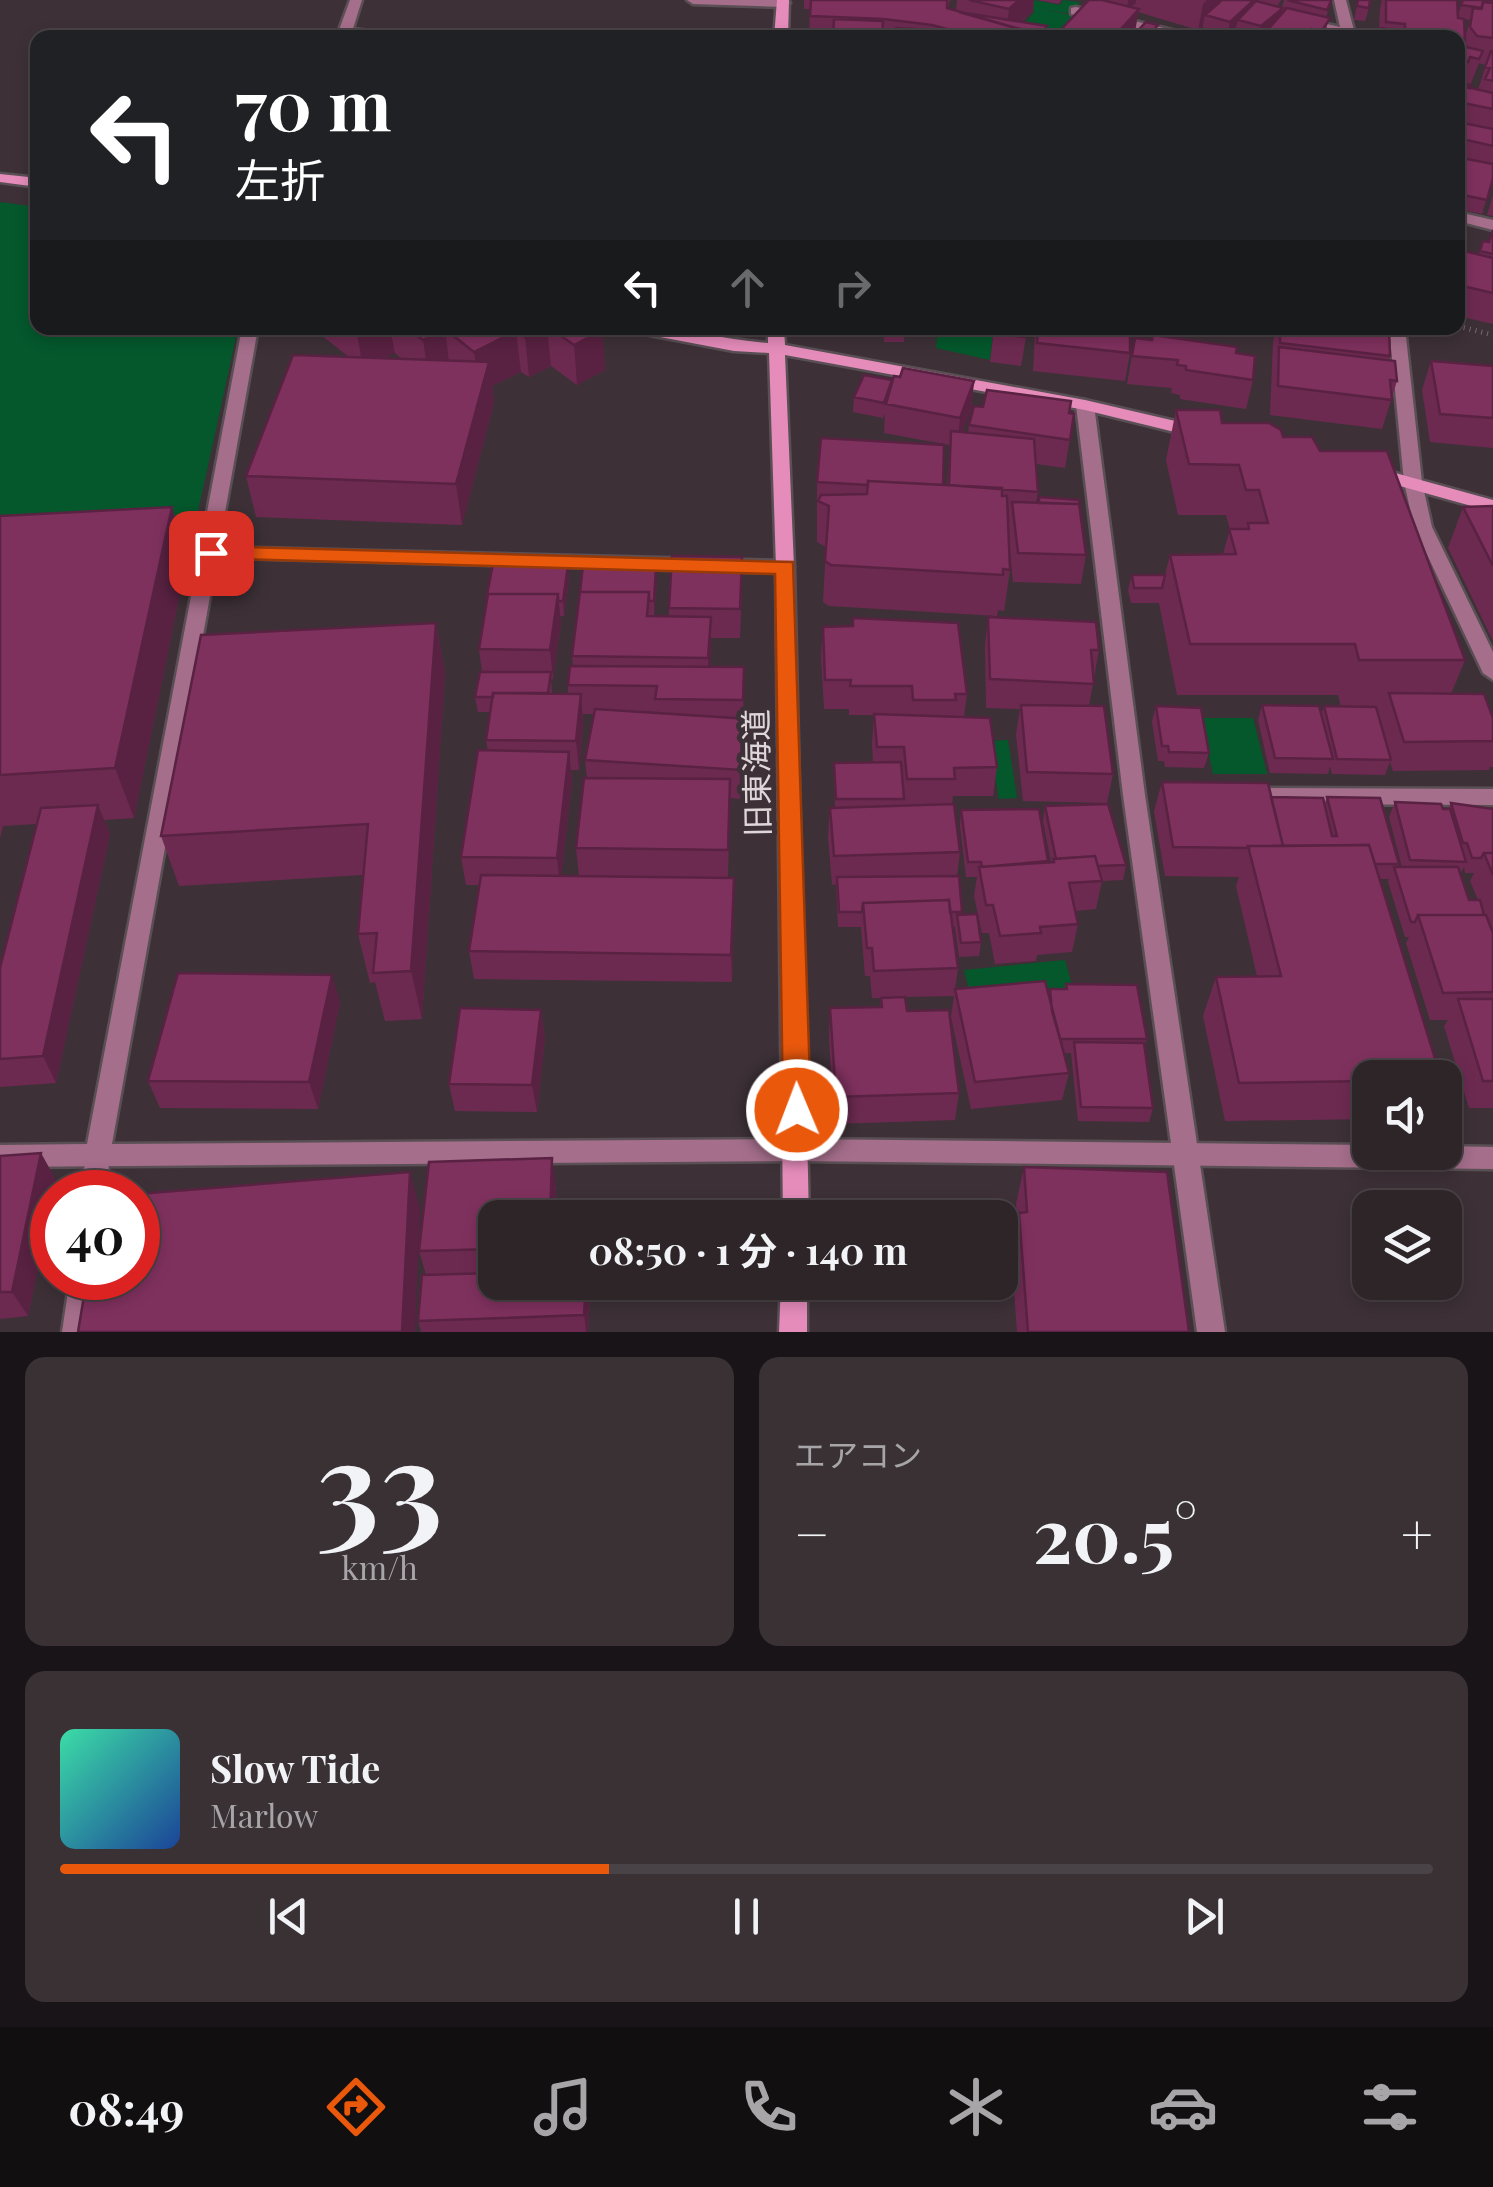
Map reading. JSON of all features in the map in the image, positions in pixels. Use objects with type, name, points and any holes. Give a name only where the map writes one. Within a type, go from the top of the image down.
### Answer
[{"type":"street","points":[[346,30],[356,0]]},
{"type":"street","points":[[693,0],[783,1],[781,30]]},
{"type":"street","points":[[1340,0],[1348,30]]},
{"type":"street","points":[[1076,11],[1155,30]]},
{"type":"street","points":[[1282,18],[1329,30]]},
{"type":"street","points":[[0,178],[30,182]]},
{"type":"street","points":[[1465,219],[1493,225]]},
{"type":"street","points":[[95,1170],[249,335]]},
{"type":"street","points":[[676,335],[734,346],[776,338],[1221,437]]},
{"type":"street","points":[[1398,335],[1413,482],[1423,527],[1493,673]]},
{"type":"street","name":"旧東海道","points":[[776,338],[785,567],[796,1200]]},
{"type":"street","points":[[1085,406],[1144,795],[1184,1156],[1211,1332]]},
{"type":"street","points":[[1357,469],[1493,506]]},
{"type":"street","points":[[211,553],[785,567]]},
{"type":"street","points":[[1214,795],[1493,797]]},
{"type":"street","points":[[0,1156],[797,1150],[1493,1158]]},
{"type":"street","points":[[76,1332],[80,1300]]},
{"type":"street","points":[[793,1332],[794,1300]]},
{"type":"path","points":[[1465,328],[1493,335]]},
{"type":"green space","points":[[1034,0],[1060,5],[1063,0],[1080,2],[1071,14],[1042,9],[1085,18],[1074,30],[1033,30],[1024,24],[1035,11],[1030,9]]},
{"type":"green space","points":[[0,202],[30,206],[30,335],[236,335],[194,530],[0,525]]},
{"type":"green space","points":[[937,335],[993,335],[990,360],[936,348]]},
{"type":"green space","points":[[1201,718],[1253,718],[1267,774],[1213,774]]},
{"type":"green space","points":[[1008,740],[1017,798],[999,799],[989,741]]},
{"type":"green space","points":[[1065,960],[1074,992],[972,1002],[964,970]]},
{"type":"building","points":[[811,0],[947,0],[947,8],[1023,30],[950,30],[884,19],[810,16]]},
{"type":"building","points":[[969,0],[1019,0],[1009,9]]},
{"type":"building","points":[[1089,0],[1139,9],[1120,30],[1061,30]]},
{"type":"building","points":[[1222,0],[1253,1],[1230,22],[1205,15]]},
{"type":"building","points":[[1287,0],[1330,0],[1331,1],[1327,10]]},
{"type":"building","points":[[1358,0],[1370,0],[1369,8],[1357,6]]},
{"type":"building","points":[[1386,0],[1457,0],[1458,18],[1464,19],[1465,30],[1413,30],[1405,29],[1405,24],[1386,22]]},
{"type":"building","points":[[1463,0],[1493,0],[1493,3],[1483,2],[1482,8],[1461,5]]},
{"type":"building","points":[[1256,1],[1283,8],[1261,26],[1238,20]]},
{"type":"building","points":[[1483,2],[1493,3],[1493,38],[1477,36],[1470,27],[1473,8],[1481,9]]},
{"type":"building","points":[[1287,8],[1330,18],[1323,30],[1268,30]]},
{"type":"building","points":[[959,12],[1047,26],[1044,30],[1022,30]]},
{"type":"building","points":[[834,19],[883,21],[882,30],[833,30]]},
{"type":"building","points":[[1146,22],[1158,25],[1154,30],[1139,30]]},
{"type":"building","points":[[1465,47],[1483,51],[1479,59],[1470,57],[1468,62]]},
{"type":"building","points":[[1493,51],[1493,81],[1485,79]]},
{"type":"building","points":[[1465,87],[1493,93],[1493,109],[1465,103]]},
{"type":"building","points":[[1465,123],[1493,129],[1493,146],[1465,140]]},
{"type":"building","points":[[1465,159],[1493,164],[1487,200],[1465,195]]},
{"type":"building","points":[[1493,230],[1493,254],[1480,251],[1483,241],[1489,242]]},
{"type":"building","points":[[1465,251],[1493,258],[1493,293],[1465,287]]},
{"type":"building","points":[[453,335],[508,335],[474,352]]},
{"type":"building","points":[[560,335],[593,335],[574,345]]},
{"type":"building","points":[[1038,335],[1130,335],[1130,353],[1037,343]]},
{"type":"building","points":[[1153,335],[1237,347],[1236,353],[1255,356],[1253,380],[1186,370],[1186,366],[1177,365],[1178,360],[1132,356],[1135,338],[1152,340]]},
{"type":"building","points":[[1280,335],[1389,335],[1390,356],[1280,343]]},
{"type":"building","points":[[1279,347],[1395,361],[1397,381],[1390,380],[1392,400],[1278,386]]},
{"type":"building","points":[[293,355],[489,362],[456,484],[246,476]]},
{"type":"building","points":[[1431,361],[1493,366],[1493,418],[1440,414]]},
{"type":"building","points":[[903,368],[974,381],[960,418],[886,404],[894,376],[900,377]]},
{"type":"building","points":[[864,375],[892,380],[884,403],[854,397]]},
{"type":"building","points":[[987,390],[1071,401],[1069,413],[1074,414],[1070,440],[969,425],[974,406],[983,407]]},
{"type":"building","points":[[1176,410],[1220,410],[1222,423],[1269,423],[1281,430],[1283,437],[1312,437],[1320,451],[1387,451],[1465,660],[1359,660],[1355,644],[1190,644],[1170,555],[1236,554],[1229,529],[1249,529],[1248,523],[1268,523],[1259,490],[1246,490],[1239,465],[1189,464]]},
{"type":"building","points":[[951,431],[1034,439],[1038,492],[949,485]]},
{"type":"building","points":[[821,438],[944,445],[943,485],[817,482]]},
{"type":"building","points":[[868,481],[1002,488],[1002,496],[1007,496],[1010,570],[1003,569],[1003,575],[831,565],[825,561],[829,506],[818,501],[821,495],[867,494]]},
{"type":"building","points":[[1039,497],[1079,500],[1080,510],[1079,504],[1039,503]]},
{"type":"building","points":[[1012,502],[1079,504],[1086,555],[1018,553]]},
{"type":"building","points":[[1493,506],[1493,566],[1463,507]]},
{"type":"building","points":[[172,507],[115,768],[0,775],[0,516]]},
{"type":"building","points":[[672,556],[742,557],[740,609],[669,608]]},
{"type":"building","points":[[493,564],[568,565],[563,601],[558,601],[558,594],[488,594],[486,600]]},
{"type":"building","points":[[583,565],[656,566],[654,601],[649,601],[649,592],[580,592]]},
{"type":"building","points":[[1132,575],[1165,575],[1162,588],[1134,588]]},
{"type":"building","points":[[580,592],[649,592],[647,616],[711,617],[708,658],[572,656]]},
{"type":"building","points":[[488,594],[558,594],[550,650],[479,649]]},
{"type":"building","points":[[988,617],[1096,622],[1099,650],[1091,650],[1094,684],[990,679]]},
{"type":"building","points":[[853,618],[958,623],[967,694],[955,694],[956,700],[913,700],[912,686],[850,686],[851,680],[825,680],[823,627],[853,626]]},
{"type":"building","points":[[436,623],[411,971],[373,973],[377,933],[358,934],[368,824],[161,836],[201,635]]},
{"type":"building","points":[[570,666],[744,667],[743,700],[655,699],[657,686],[568,685]]},
{"type":"building","points":[[480,672],[551,672],[548,693],[493,693],[493,697],[475,697]]},
{"type":"building","points":[[493,693],[581,694],[576,741],[486,740]]},
{"type":"building","points":[[1389,693],[1484,694],[1493,718],[1493,741],[1404,742]]},
{"type":"building","points":[[1021,705],[1104,706],[1113,774],[1027,772]]},
{"type":"building","points":[[1262,705],[1319,706],[1333,759],[1275,758]]},
{"type":"building","points":[[1156,706],[1201,708],[1209,753],[1169,752],[1168,746],[1162,746]]},
{"type":"building","points":[[1324,706],[1376,707],[1391,760],[1337,759]]},
{"type":"building","points":[[595,709],[749,719],[742,770],[585,760]]},
{"type":"building","points":[[874,714],[990,718],[997,767],[954,768],[955,779],[907,779],[904,747],[877,747]]},
{"type":"building","points":[[478,750],[569,752],[557,858],[461,857]]},
{"type":"building","points":[[901,762],[904,799],[836,799],[834,763]]},
{"type":"building","points":[[584,778],[730,779],[728,850],[576,848]]},
{"type":"building","points":[[1162,782],[1268,783],[1283,846],[1173,847]]},
{"type":"building","points":[[1271,797],[1323,798],[1332,836],[1337,836],[1327,797],[1380,798],[1399,864],[1375,864],[1369,845],[1283,846]]},
{"type":"building","points":[[1395,802],[1441,804],[1443,809],[1450,809],[1466,862],[1410,860]]},
{"type":"building","points":[[1451,803],[1493,809],[1493,853],[1472,858],[1467,843],[1463,843]]},
{"type":"building","points":[[954,804],[960,852],[834,856],[830,808]]},
{"type":"building","points":[[1108,804],[1126,865],[1098,866],[1095,856],[1056,859],[1045,806]]},
{"type":"building","points":[[98,805],[43,1056],[0,1059],[0,968],[41,808]]},
{"type":"building","points":[[1039,809],[1048,861],[982,867],[981,862],[968,862],[961,810]]},
{"type":"building","points":[[1369,845],[1435,1060],[1352,1060],[1352,1081],[1239,1083],[1216,977],[1281,976],[1248,846]]},
{"type":"building","points":[[1484,853],[1493,853],[1493,875]]},
{"type":"building","points":[[1095,856],[1102,881],[1069,883],[1078,924],[1040,927],[1041,933],[1000,936],[993,905],[986,905],[979,867]]},
{"type":"building","points":[[1394,867],[1458,867],[1469,900],[1480,900],[1484,915],[1418,915],[1411,922]]},
{"type":"building","points":[[481,875],[734,878],[731,955],[469,951]]},
{"type":"building","points":[[959,876],[962,912],[950,912],[949,900],[863,903],[862,912],[839,912],[837,877]]},
{"type":"building","points":[[949,900],[958,968],[874,971],[872,948],[867,948],[863,903]]},
{"type":"building","points":[[977,914],[981,942],[961,943],[957,915]]},
{"type":"building","points":[[1418,915],[1486,915],[1493,933],[1493,992],[1443,993]]},
{"type":"building","points":[[178,973],[332,975],[309,1082],[148,1081]]},
{"type":"building","points":[[1045,981],[1069,1073],[975,1082],[955,989]]},
{"type":"building","points":[[1066,984],[1137,985],[1147,1039],[1060,1039],[1050,989],[1067,989]]},
{"type":"building","points":[[905,997],[907,1011],[949,1010],[959,1093],[836,1097],[830,1008],[882,1007],[881,998]]},
{"type":"building","points":[[1458,999],[1493,999],[1493,1081],[1483,1081]]},
{"type":"building","points":[[460,1008],[541,1010],[532,1085],[449,1084]]},
{"type":"building","points":[[1074,1042],[1144,1043],[1153,1108],[1081,1107]]},
{"type":"building","points":[[41,1153],[37,1170],[30,1170],[30,1206],[12,1292],[0,1292],[0,1156]]},
{"type":"building","points":[[552,1158],[551,1200],[478,1200],[478,1249],[419,1251],[429,1162]]},
{"type":"building","points":[[1024,1167],[1167,1172],[1189,1332],[1028,1332],[1019,1213],[1027,1212]]},
{"type":"building","points":[[410,1172],[402,1332],[78,1332],[83,1300],[160,1300],[160,1192]]},
{"type":"building","points":[[478,1273],[478,1300],[585,1300],[584,1315],[418,1321],[422,1275]]},
{"type":"route","points":[[211,553],[785,567],[797,1110]]}]
